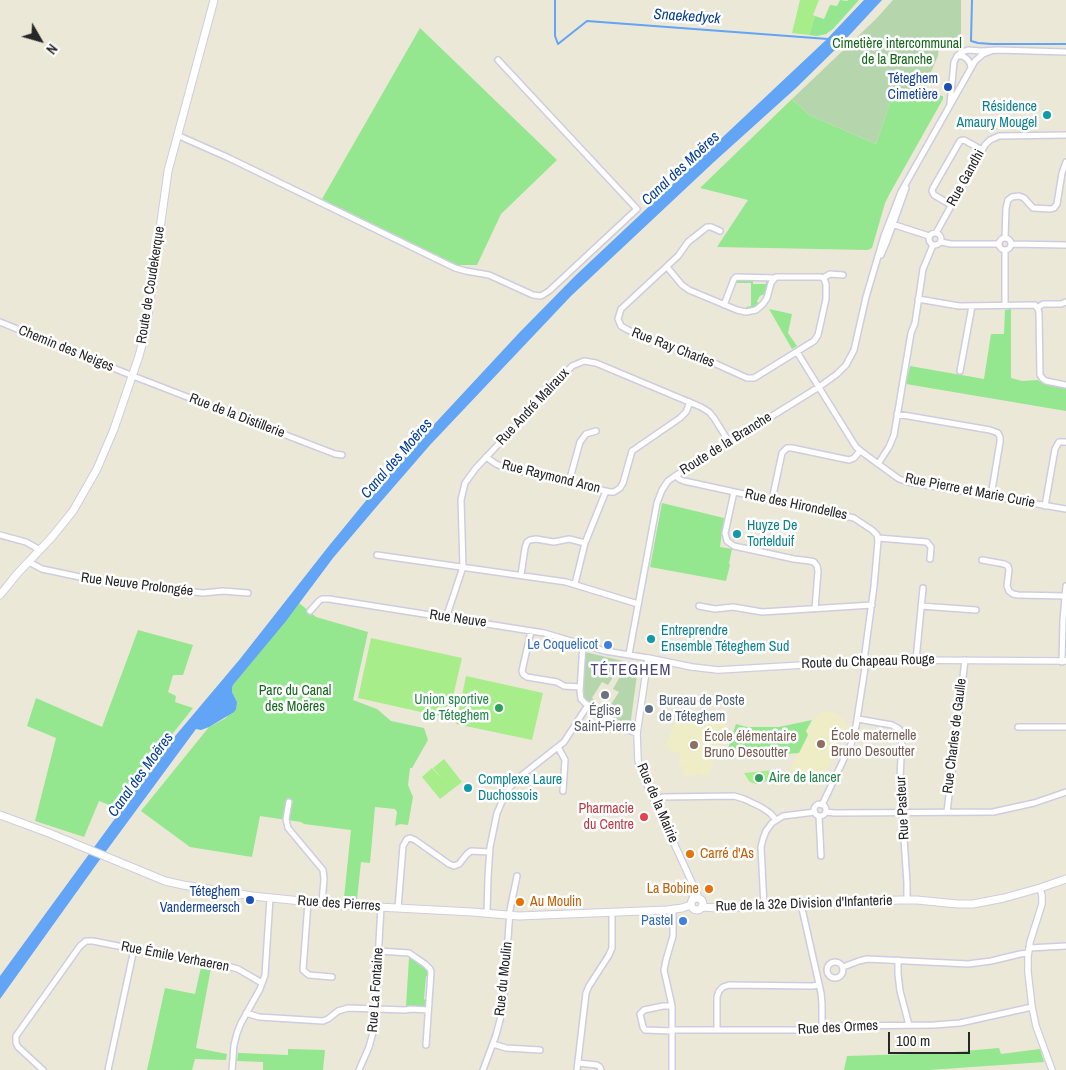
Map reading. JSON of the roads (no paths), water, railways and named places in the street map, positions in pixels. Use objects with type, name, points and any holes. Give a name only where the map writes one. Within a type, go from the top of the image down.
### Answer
[{"type":"main road","name":"Route de Coudekerque","points":[[0,595],[70,514],[92,479],[103,458],[133,376],[146,328],[166,182],[214,0]]},
{"type":"main road","name":"Rue des Pierres","points":[[0,815],[174,883],[270,898],[510,916],[673,909],[685,908],[694,901]]},
{"type":"main road","name":"Rue de la 32e Division d'Infanterie","points":[[694,901],[694,909],[696,910],[702,907],[895,900],[943,906],[973,907],[1000,902],[1066,881]]},
{"type":"street","points":[[957,56],[966,50],[1066,52]]},
{"type":"street","name":"Route de la Branche","points":[[629,654],[657,500],[665,486],[675,476],[818,387],[840,372],[846,365],[855,346],[875,266],[901,192],[975,61],[979,56],[994,50]]},
{"type":"street","points":[[957,56],[963,56],[967,59],[971,69]]},
{"type":"street","name":"Route de la Branche","points":[[950,105],[954,64],[957,56]]},
{"type":"street","points":[[177,135],[455,268],[489,275],[533,295],[541,296],[547,293],[637,209],[498,60]]},
{"type":"street","name":"Rue Gandhi","points":[[936,233],[988,141],[997,136],[1066,135]]},
{"type":"street","points":[[951,205],[935,196],[932,192],[941,173],[960,141],[964,140],[982,150]]},
{"type":"street","points":[[1005,238],[1008,200],[1019,196],[1024,198],[1033,208],[1054,208],[1057,204],[1062,173],[1066,162]]},
{"type":"street","points":[[891,223],[929,236]]},
{"type":"street","name":"Rue Ray Charles","points":[[720,231],[711,227],[704,228],[688,242],[679,255],[621,309],[618,319],[619,324],[642,336],[687,351],[745,378],[756,377],[797,352]]},
{"type":"street","points":[[929,236],[932,233],[936,233],[941,236],[941,242]]},
{"type":"street","points":[[929,236],[930,243],[933,245]]},
{"type":"street","points":[[1005,238],[1010,240],[1011,244]]},
{"type":"street","points":[[999,244],[1005,238]]},
{"type":"street","points":[[933,245],[938,245],[941,242],[951,244],[999,244]]},
{"type":"street","points":[[999,244],[1005,250]]},
{"type":"street","points":[[1011,244],[1066,245]]},
{"type":"street","points":[[1005,250],[1011,244]]},
{"type":"street","points":[[878,464],[892,440],[924,266],[933,245]]},
{"type":"street","points":[[1005,250],[1005,305]]},
{"type":"street","points":[[667,267],[688,289],[743,312],[756,310],[766,300],[771,283],[775,278]]},
{"type":"street","points":[[823,278],[828,275],[843,275]]},
{"type":"street","points":[[724,304],[736,277],[818,276],[823,278],[826,284],[826,299],[818,335],[814,341],[797,352],[818,387]]},
{"type":"street","points":[[918,299],[956,306],[1034,305],[1039,313],[1040,375],[1046,381],[1066,385]]},
{"type":"street","points":[[1037,308],[1043,304],[1061,304],[1066,302]]},
{"type":"street","points":[[960,372],[972,306]]},
{"type":"street","name":"Chemin des Neiges","points":[[0,322],[133,376]]},
{"type":"street","name":"Rue André Malraux","points":[[446,618],[463,567],[461,506],[463,491],[470,476],[572,366],[586,361],[596,363],[703,408],[711,414],[729,442]]},
{"type":"street","name":"Rue de la Distillerie","points":[[133,376],[335,454],[342,455]]},
{"type":"street","name":"Rue Pierre et Marie Curie","points":[[818,387],[854,445],[897,477],[906,481],[1066,509]]},
{"type":"street","name":"Rue Raymond Aron","points":[[486,457],[503,467],[614,492],[623,484],[632,451],[680,418],[686,412],[690,402]]},
{"type":"street","points":[[897,414],[990,430],[998,434],[1000,442],[991,496]]},
{"type":"street","points":[[569,482],[580,443],[586,434],[596,431]]},
{"type":"street","points":[[1045,506],[1056,447],[1061,442],[1066,442]]},
{"type":"street","points":[[772,500],[782,453],[787,448],[849,460],[854,458],[860,451]]},
{"type":"street","name":"Rue des Hirondelles","points":[[675,476],[684,481],[856,519],[873,531],[878,538]]},
{"type":"street","points":[[575,584],[585,543],[606,491]]},
{"type":"street","points":[[734,492],[725,533],[726,541],[734,546],[814,562],[818,570],[815,609]]},
{"type":"street","points":[[0,535],[26,542],[40,550]]},
{"type":"street","points":[[821,856],[815,808],[822,805],[851,744],[858,719],[878,538],[927,542],[931,547],[930,559]]},
{"type":"street","points":[[521,575],[526,546],[530,540],[554,542],[569,539],[585,543]]},
{"type":"street","points":[[378,555],[575,584],[638,604]]},
{"type":"street","points":[[982,560],[1008,566],[1007,588],[1013,594],[1065,596]]},
{"type":"street","name":"Rue Neuve Prolongée","points":[[29,562],[42,569],[99,581],[147,588],[203,593],[223,591],[248,593]]},
{"type":"street","points":[[1065,662],[1063,620],[1066,586]]},
{"type":"street","points":[[916,660],[923,588]]},
{"type":"street","name":"Rue Neuve","points":[[310,611],[319,601],[326,599],[531,631],[609,651],[648,658]]},
{"type":"street","points":[[699,606],[715,609],[733,607],[760,612],[872,605]]},
{"type":"street","points":[[921,606],[976,610]]},
{"type":"street","points":[[531,631],[522,674],[527,677],[557,682],[564,686],[580,687]]},
{"type":"street","points":[[583,644],[580,698],[583,702],[627,730],[637,733]]},
{"type":"street","name":"Route du Chapeau Rouge","points":[[648,658],[718,670],[865,660],[1065,662]]},
{"type":"street","name":"Rue de la Mairie","points":[[648,658],[637,733],[638,762],[689,878],[694,901]]},
{"type":"street","name":"Rue Charles de Gaulle","points":[[947,812],[965,660]]},
{"type":"street","points":[[487,913],[489,852],[497,813],[502,800],[521,776],[565,740],[588,705]]},
{"type":"street","name":"Rue Pasteur","points":[[858,719],[891,724],[896,726],[900,732],[902,742],[900,779],[907,900]]},
{"type":"street","points":[[1018,727],[1066,727]]},
{"type":"street","points":[[558,747],[565,762],[563,791]]},
{"type":"street","name":"Rue Charles de Gaulle","points":[[826,812],[988,812],[1027,805],[1066,792]]},
{"type":"street","points":[[654,800],[663,797],[734,796],[761,807],[776,820]]},
{"type":"street","points":[[290,802],[286,819],[288,828],[323,870],[322,903]]},
{"type":"street","points":[[764,906],[762,842],[767,829],[776,820],[786,815],[816,814],[823,816],[826,808],[822,805]]},
{"type":"street","points":[[398,908],[403,846],[406,839],[414,840],[454,866],[459,864],[471,851],[489,852]]},
{"type":"street","name":"Rue du Moulin","points":[[482,1070],[500,1024],[504,1002],[511,904],[517,876]]},
{"type":"street","points":[[1040,890],[1042,904],[1032,934],[1028,968],[1032,1007],[1038,1034],[1052,1070]]},
{"type":"street","points":[[232,1070],[235,1039],[239,1026],[262,983],[266,966],[270,898]]},
{"type":"street","points":[[308,902],[303,970],[308,975],[332,977]]},
{"type":"street","points":[[801,904],[822,1002],[822,1028]]},
{"type":"street","name":"Rue La Fontaine","points":[[359,1070],[374,1029],[381,907]]},
{"type":"street","points":[[672,1070],[672,1006],[664,968],[673,934],[673,909]]},
{"type":"street","points":[[577,1070],[586,993],[610,955],[612,948],[612,912]]},
{"type":"street","name":"Rue Émile Verhaeren","points":[[43,1070],[19,1048],[15,1041],[18,1033],[80,946],[88,940],[233,967],[262,983]]},
{"type":"street","points":[[843,968],[864,959],[968,964],[991,961],[1029,951],[1066,946]]},
{"type":"street","points":[[108,1070],[134,950]]},
{"type":"street","points":[[379,951],[408,953],[429,967],[431,973],[426,1045]]},
{"type":"street","points":[[898,960],[900,991],[909,1026]]},
{"type":"street","points":[[717,1030],[717,998],[719,991],[723,987],[729,985],[819,985]]},
{"type":"street","name":"Rue des Ormes","points":[[672,1006],[642,1011],[640,1014],[645,1030],[804,1030],[842,1026],[934,1025],[956,1023],[1032,1007]]},
{"type":"street","points":[[246,1013],[259,1017],[323,1021],[341,1009],[403,1010],[413,1008],[428,1010]]},
{"type":"street","points":[[493,1044],[506,1048],[540,1050]]},
{"type":"street","points":[[578,1063],[597,1065],[601,1070]]},
{"type":"water","points":[[864,0],[882,0],[796,88],[571,296],[430,445],[378,505],[333,558],[286,621],[233,685],[232,692],[237,702],[234,712],[209,727],[201,730],[196,729],[0,999],[0,976],[176,735],[240,659],[387,475],[519,333],[575,276],[826,40]]},
{"type":"waterway","name":"Snaekedyck","points":[[555,0],[555,36],[558,44],[587,21],[828,39]]},
{"type":"waterway","name":"Snaekedyck","points":[[972,0],[971,41],[992,44],[1066,44]]},
{"type":"place","name":"Téteghem Cimetière","points":[[948,87]]},
{"type":"place","name":"Résidence Amaury Mougel","points":[[1047,115]]},
{"type":"place","name":"Huyze De Tortelduif","points":[[737,534]]},
{"type":"place","name":"Entreprendre Ensemble Téteghem Sud","points":[[651,639]]},
{"type":"place","name":"Le Coquelicot","points":[[608,645]]},
{"type":"place","name":"Église Saint-Pierre","points":[[605,695]]},
{"type":"place","name":"Union sportive de Téteghem","points":[[499,708]]},
{"type":"place","name":"Bureau de Poste de Téteghem","points":[[649,709]]},
{"type":"place","name":"École maternelle Bruno Desoutter","points":[[821,744]]},
{"type":"place","name":"École élémentaire Bruno Desoutter","points":[[694,745]]},
{"type":"place","name":"Aire de lancer","points":[[759,778]]},
{"type":"place","name":"Complexe Laure Duchossois","points":[[468,788]]},
{"type":"place","name":"Pharmacie du Centre","points":[[644,817]]},
{"type":"place","name":"Carré d'As","points":[[690,854]]},
{"type":"place","name":"La Bobine","points":[[709,889]]},
{"type":"place","name":"Téteghem Vandermeersch","points":[[250,900]]},
{"type":"place","name":"Au Moulin","points":[[520,902]]},
{"type":"place","name":"Pastel","points":[[683,921]]},
{"type":"district","name":"TÉTEGHEM","points":[[631,671]]},
{"type":"park label","name":"Cimetière intercommunal de la Branche","points":[[897,52]]},
{"type":"park label","name":"Parc du Canal des Moëres","points":[[295,700]]},
{"type":"water label","name":"Canal des Moëres","points":[[681,169]]},
{"type":"water label","name":"Canal des Moëres","points":[[397,459]]},
{"type":"water label","name":"Canal des Moëres","points":[[141,775]]}]
